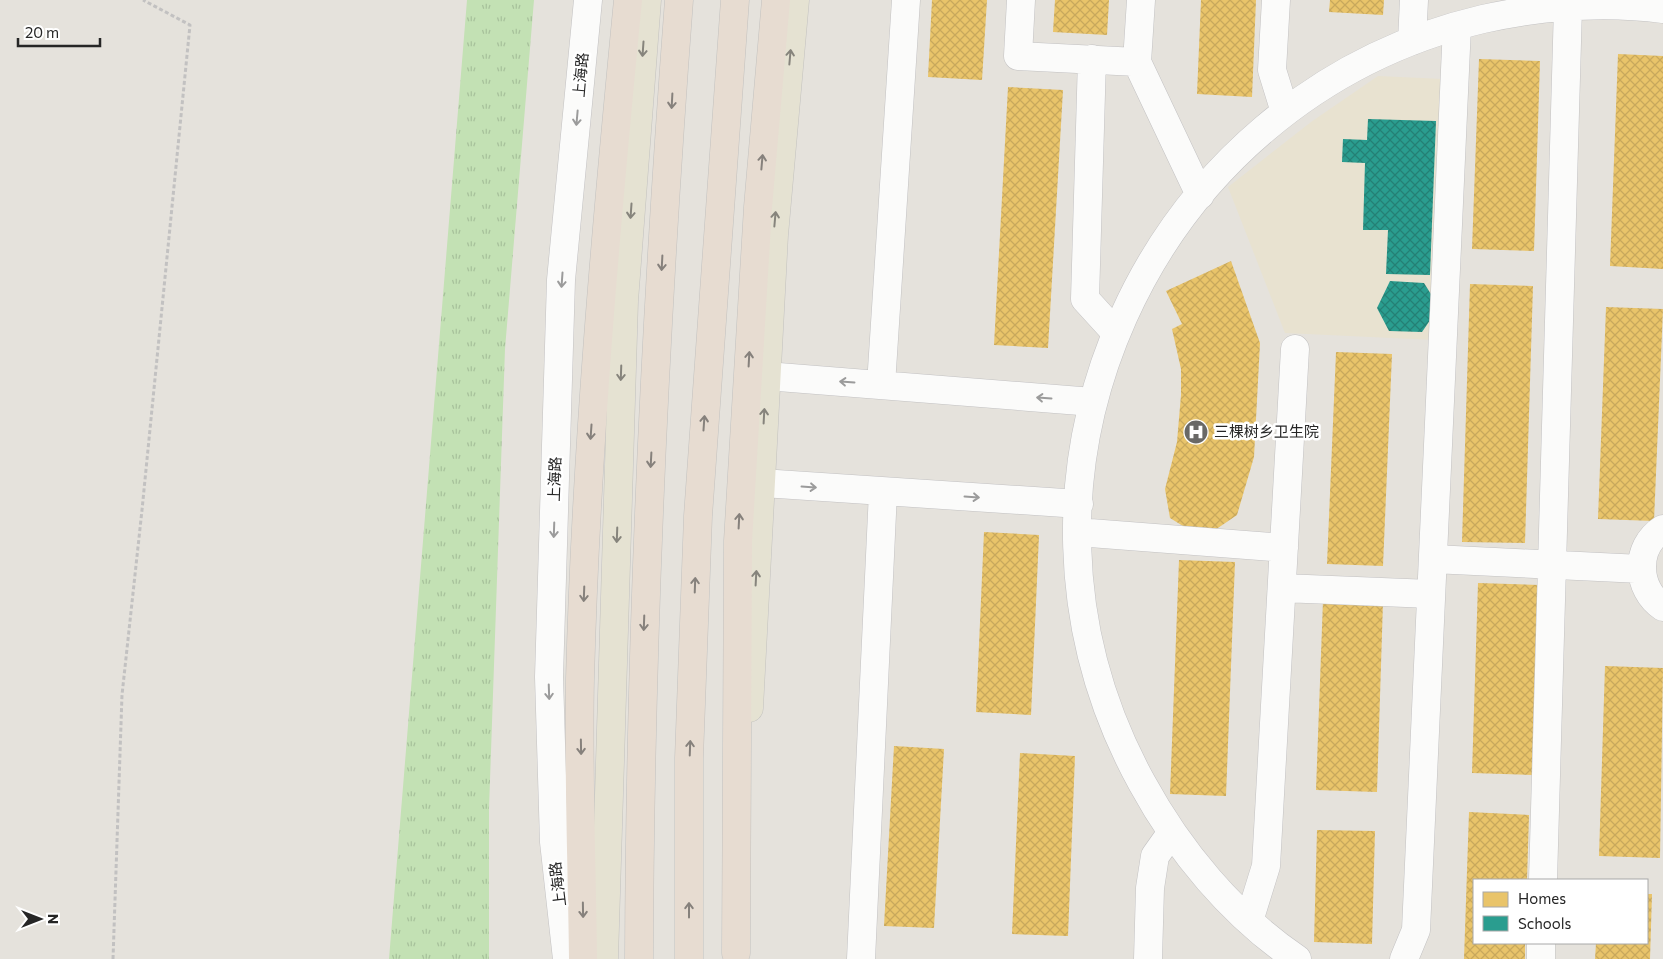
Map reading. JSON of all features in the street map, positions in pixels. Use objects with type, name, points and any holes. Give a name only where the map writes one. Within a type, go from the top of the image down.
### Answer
[{"type":"highway","points":[[583,959],[580,681],[590,441],[608,205],[628,0]]},
{"type":"highway","points":[[638,959],[639,765],[648,510],[680,0]]},
{"type":"highway","points":[[690,959],[690,758],[698,516],[735,0]]},
{"type":"highway","points":[[736,956],[738,541],[758,207],[776,0]]},
{"type":"main road","points":[[604,959],[624,301],[647,0]]},
{"type":"main road","points":[[736,956],[774,235],[795,0]]},
{"type":"street","name":"上海路","points":[[567,959],[554,842],[549,677],[561,280],[588,0]]},
{"type":"street","points":[[882,385],[906,0]]},
{"type":"street","points":[[1021,0],[1018,56],[1137,62]]},
{"type":"street","points":[[1141,0],[1137,62],[1200,195]]},
{"type":"street","points":[[1276,0],[1272,70],[1285,112]]},
{"type":"street","points":[[1412,41],[1414,0]]},
{"type":"street","points":[[1297,959],[1248,921],[1214,886],[1172,832],[1156,809],[1132,766],[1113,722],[1098,676],[1086,629],[1080,581],[1077,532],[1085,445],[1093,402],[1116,333],[1132,298],[1156,255],[1214,177],[1248,143],[1285,112],[1325,84],[1359,65],[1412,41],[1457,26],[1505,14],[1551,5],[1601,5],[1663,9]]},
{"type":"street","points":[[1543,879],[1552,565],[1551,5]]},
{"type":"street","points":[[1404,959],[1416,930],[1457,26]]},
{"type":"street","points":[[1092,59],[1085,299],[1116,333]]},
{"type":"street","points":[[1248,921],[1266,866],[1296,349]]},
{"type":"street","points":[[766,376],[1093,402]]},
{"type":"street","points":[[761,484],[1079,504]]},
{"type":"street","points":[[861,959],[883,492]]},
{"type":"street","points":[[1663,529],[1650,541],[1644,554],[1641,569],[1644,583],[1650,596],[1663,607]]},
{"type":"street","points":[[1077,532],[1284,548]]},
{"type":"street","points":[[1433,559],[1641,569]]},
{"type":"street","points":[[1282,588],[1431,594]]},
{"type":"street","points":[[1148,959],[1150,888],[1156,856],[1172,832]]},
{"type":"street","points":[[1541,944],[1541,959]]},
{"type":"path","points":[[113,959],[122,695],[190,25],[143,0]]},
{"type":"shaded area","points":[[1378,76],[1443,79],[1434,340],[1285,333],[1228,187],[1311,122]]},
{"type":"green space","points":[[467,0],[534,0],[505,349],[489,809],[489,959],[389,959]]},
{"type":"building: Homes","points":[[932,0],[987,0],[982,80],[928,77]]},
{"type":"building: Homes","points":[[1055,0],[1109,0],[1107,35],[1053,32]]},
{"type":"building: Homes","points":[[1201,0],[1256,0],[1252,97],[1197,94]]},
{"type":"building: Homes","points":[[1330,0],[1384,0],[1383,15],[1329,12]]},
{"type":"building: Homes","points":[[1618,54],[1663,56],[1663,269],[1610,266]]},
{"type":"building: Homes","points":[[1479,59],[1540,61],[1534,251],[1472,249]]},
{"type":"building: Homes","points":[[1008,87],[1063,90],[1048,348],[994,345]]},
{"type":"building: Homes","points":[[1231,261],[1260,343],[1254,457],[1237,515],[1215,530],[1191,531],[1170,518],[1165,489],[1177,442],[1181,395],[1181,369],[1172,329],[1182,324],[1166,291]]},
{"type":"building: Homes","points":[[1470,284],[1533,286],[1525,543],[1462,542]]},
{"type":"building: Homes","points":[[1606,307],[1663,309],[1654,521],[1598,519]]},
{"type":"building: Homes","points":[[1336,352],[1392,354],[1383,566],[1327,564]]},
{"type":"building: Homes","points":[[984,532],[1039,535],[1031,715],[976,712]]},
{"type":"building: Homes","points":[[1179,560],[1235,562],[1226,796],[1170,794]]},
{"type":"building: Homes","points":[[1478,583],[1539,585],[1533,775],[1472,773]]},
{"type":"building: Homes","points":[[1323,600],[1383,602],[1377,792],[1316,790]]},
{"type":"building: Homes","points":[[1605,666],[1663,668],[1660,858],[1599,856]]},
{"type":"building: Homes","points":[[894,746],[944,749],[934,928],[884,926]]},
{"type":"building: Homes","points":[[1020,753],[1075,756],[1068,936],[1012,934]]},
{"type":"building: Homes","points":[[1469,812],[1529,815],[1527,879],[1473,879],[1473,944],[1525,944],[1525,959],[1464,959]]},
{"type":"building: Homes","points":[[1317,830],[1375,831],[1372,944],[1314,942]]},
{"type":"building: Homes","points":[[1648,894],[1652,894],[1650,959],[1595,959],[1596,944],[1648,944]]},
{"type":"building: Schools","points":[[1368,119],[1436,121],[1430,275],[1386,274],[1388,230],[1363,230],[1365,163],[1342,162],[1343,139],[1367,140]]},
{"type":"building: Schools","points":[[1390,281],[1424,283],[1439,307],[1422,332],[1389,331],[1377,308]]},
{"type":"place","name":"三棵树乡卫生院","points":[[1196,432]]}]
